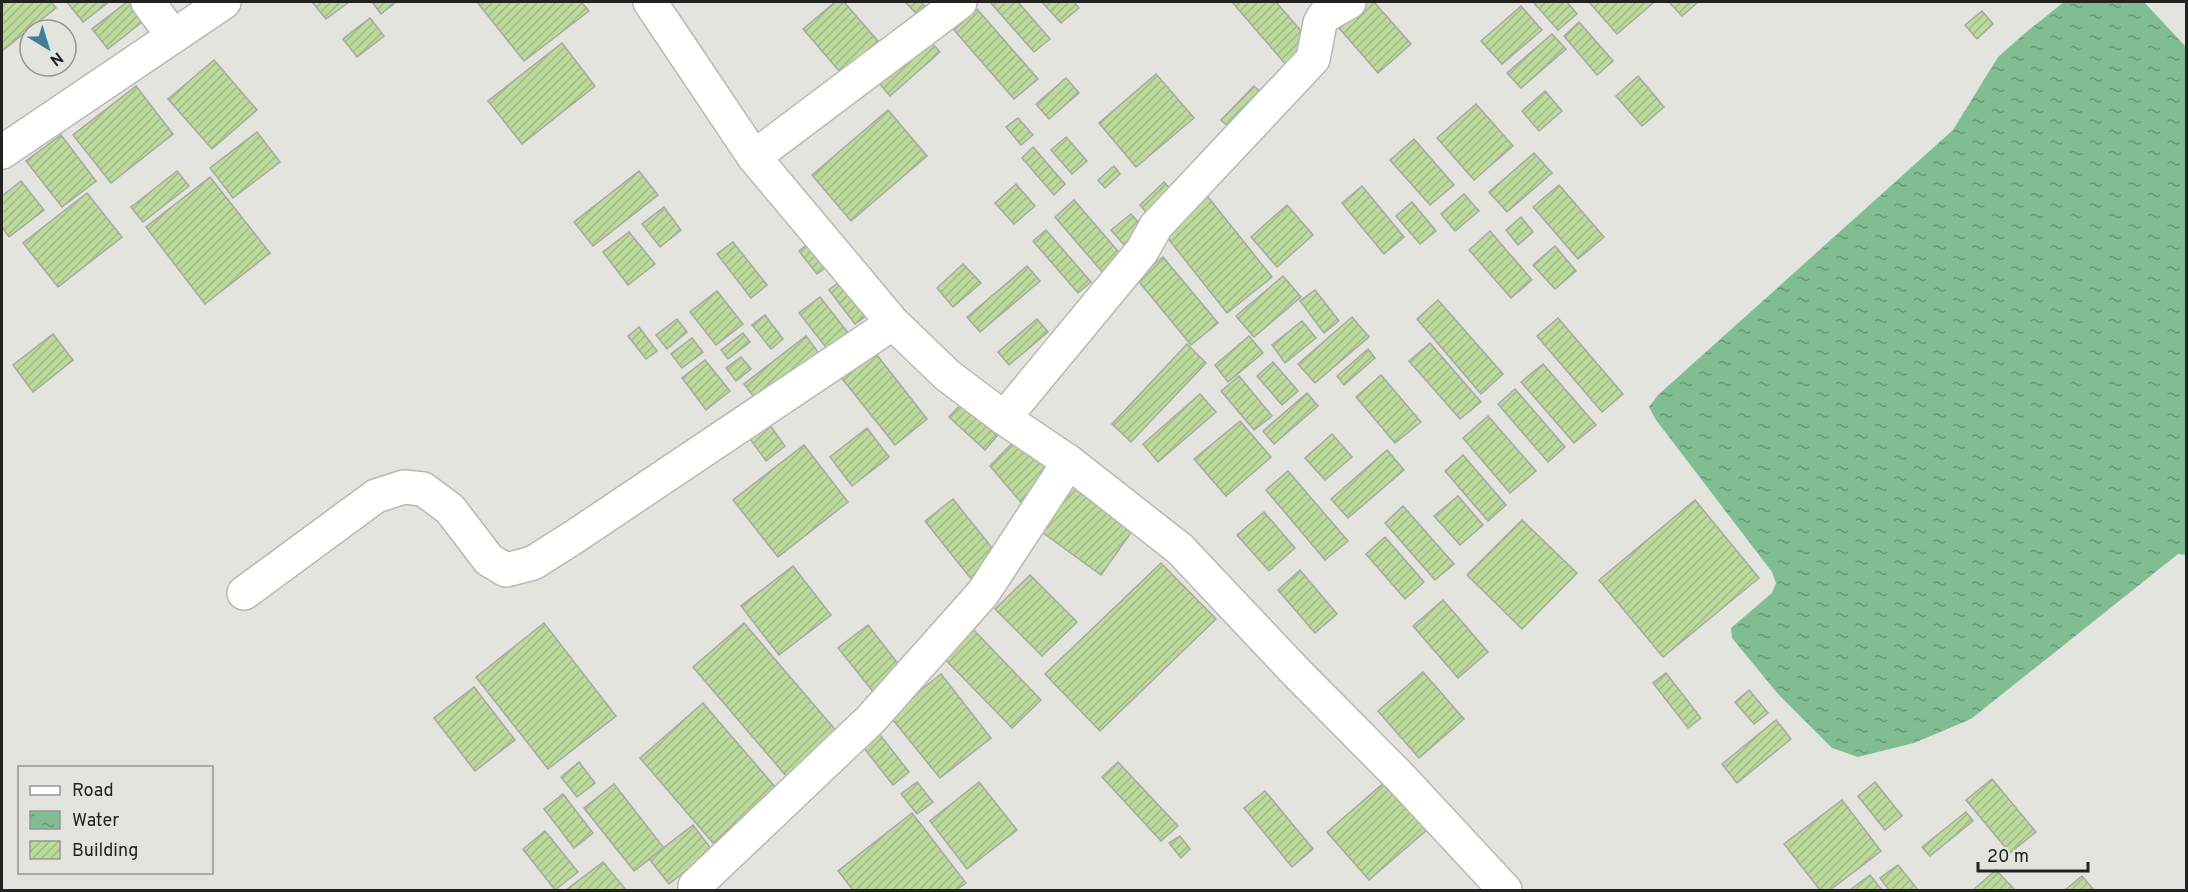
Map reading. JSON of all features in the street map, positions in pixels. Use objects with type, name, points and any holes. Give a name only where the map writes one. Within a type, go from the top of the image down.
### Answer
[{"type":"street","points":[[148,2],[172,36]]},
{"type":"street","points":[[2,152],[224,2]]},
{"type":"street","points":[[650,2],[754,157],[893,323],[946,375],[1069,462],[1180,549],[1296,672],[1401,778],[1505,891]]},
{"type":"street","points":[[754,157],[960,2]]},
{"type":"street","points":[[1004,418],[1142,251],[1156,226],[1313,59],[1320,23],[1324,16],[1349,2]]},
{"type":"street","points":[[244,593],[376,496],[404,487],[423,489],[450,509],[489,560],[506,570],[533,563],[627,503],[893,323]]},
{"type":"street","points":[[695,886],[871,719],[983,593],[1069,462]]},
{"type":"water","points":[[2064,2],[2144,2],[2186,47],[2186,555],[2178,554],[1971,719],[1914,743],[1858,757],[1832,748],[1778,694],[1732,638],[1731,628],[1772,593],[1776,583],[1772,572],[1656,420],[1649,407],[1658,395],[1953,130],[1998,57]]},
{"type":"building","points":[[2,2],[51,2],[56,8],[43,18],[18,18],[18,38],[2,51]]},
{"type":"building","points":[[67,2],[109,2],[83,22]]},
{"type":"building","points":[[127,2],[140,2],[151,15],[108,49],[92,29]]},
{"type":"building","points":[[312,2],[349,2],[326,19]]},
{"type":"building","points":[[372,2],[396,2],[381,14]]},
{"type":"building","points":[[477,2],[581,2],[589,11],[524,61]]},
{"type":"building","points":[[835,2],[844,2],[884,48],[847,80],[803,29]]},
{"type":"building","points":[[905,2],[921,2],[925,6],[916,13]]},
{"type":"building","points":[[990,2],[1018,2],[1050,39],[1034,52]]},
{"type":"building","points":[[1042,2],[1074,2],[1079,8],[1061,23]]},
{"type":"building","points":[[1232,2],[1276,2],[1314,46],[1288,67]]},
{"type":"building","points":[[1356,2],[1374,2],[1411,44],[1378,73],[1333,21]]},
{"type":"building","points":[[1533,2],[1567,2],[1577,14],[1558,30]]},
{"type":"building","points":[[1589,2],[1652,2],[1653,3],[1617,34]]},
{"type":"building","points":[[1669,2],[1698,2],[1682,16]]},
{"type":"building","points":[[1521,6],[1542,30],[1502,64],[1481,41]]},
{"type":"building","points":[[977,9],[1038,79],[1014,99],[954,30]]},
{"type":"building","points":[[1982,11],[1993,24],[1977,39],[1965,25]]},
{"type":"building","points":[[370,18],[384,36],[357,57],[343,39]]},
{"type":"building","points":[[1579,22],[1613,61],[1597,75],[1564,36]]},
{"type":"building","points":[[924,34],[940,52],[890,96],[874,77]]},
{"type":"building","points":[[1552,34],[1566,49],[1521,88],[1507,73]]},
{"type":"building","points":[[562,43],[595,86],[522,144],[488,101]]},
{"type":"building","points":[[214,60],[257,110],[212,149],[168,99]]},
{"type":"building","points":[[1156,74],[1194,118],[1136,167],[1099,123]]},
{"type":"building","points":[[1638,76],[1664,107],[1642,126],[1616,96]]},
{"type":"building","points":[[1066,78],[1079,93],[1049,119],[1036,104]]},
{"type":"building","points":[[136,86],[173,134],[111,183],[73,135]]},
{"type":"building","points":[[1254,86],[1269,100],[1236,134],[1221,120]]},
{"type":"building","points":[[1545,91],[1562,111],[1539,131],[1522,111]]},
{"type":"building","points":[[1476,104],[1513,146],[1474,180],[1437,138]]},
{"type":"building","points":[[888,110],[927,156],[851,221],[812,175]]},
{"type":"building","points":[[1018,118],[1033,135],[1021,145],[1006,127]]},
{"type":"building","points":[[257,132],[280,162],[233,198],[210,168]]},
{"type":"building","points":[[61,135],[96,181],[62,207],[26,161]]},
{"type":"building","points":[[1066,137],[1087,161],[1072,174],[1051,150]]},
{"type":"building","points":[[1414,139],[1454,185],[1430,205],[1390,160]]},
{"type":"building","points":[[1033,147],[1065,184],[1054,195],[1022,158]]},
{"type":"building","points":[[1534,153],[1552,173],[1507,212],[1489,192]]},
{"type":"building","points":[[1114,166],[1120,174],[1105,188],[1098,180]]},
{"type":"building","points":[[177,171],[189,186],[143,222],[131,207]]},
{"type":"building","points":[[639,171],[658,195],[593,246],[574,222]]},
{"type":"building","points":[[210,177],[270,253],[205,304],[146,227]]},
{"type":"building","points":[[21,181],[44,210],[9,237],[2,227],[2,196]]},
{"type":"building","points":[[1164,182],[1179,198],[1154,221],[1140,205]]},
{"type":"building","points":[[1016,184],[1035,206],[1014,224],[995,203]]},
{"type":"building","points":[[1559,185],[1604,237],[1578,259],[1533,207]]},
{"type":"building","points":[[1362,186],[1404,237],[1384,254],[1342,203]]},
{"type":"building","points":[[1204,192],[1272,277],[1227,313],[1159,227]]},
{"type":"building","points":[[87,193],[122,237],[58,287],[23,243]]},
{"type":"building","points":[[1464,194],[1479,211],[1455,231],[1441,214]]},
{"type":"building","points":[[1074,200],[1123,257],[1104,274],[1055,217]]},
{"type":"building","points":[[1412,202],[1436,231],[1420,244],[1396,216]]},
{"type":"building","points":[[1287,205],[1313,235],[1277,267],[1251,237]]},
{"type":"building","points":[[664,207],[681,230],[660,247],[642,224]]},
{"type":"building","points":[[1131,214],[1146,231],[1126,247],[1111,230]]},
{"type":"building","points":[[1521,217],[1533,232],[1518,245],[1506,230]]},
{"type":"building","points":[[1046,230],[1091,282],[1078,293],[1033,241]]},
{"type":"building","points":[[1490,231],[1532,280],[1511,298],[1469,250]]},
{"type":"building","points":[[629,232],[655,264],[628,285],[603,252]]},
{"type":"building","points":[[811,241],[829,265],[817,274],[799,251]]},
{"type":"building","points":[[733,242],[767,285],[751,298],[717,254]]},
{"type":"building","points":[[1555,246],[1576,271],[1555,289],[1533,265]]},
{"type":"building","points":[[1163,257],[1218,323],[1191,345],[1136,278]]},
{"type":"building","points":[[963,264],[981,283],[953,307],[937,288]]},
{"type":"building","points":[[1027,266],[1040,281],[980,332],[967,317]]},
{"type":"building","points":[[1283,276],[1301,297],[1254,337],[1236,316]]},
{"type":"building","points":[[839,282],[866,316],[855,324],[829,290]]},
{"type":"building","points":[[1315,290],[1339,321],[1324,333],[1300,301]]},
{"type":"building","points":[[717,291],[743,324],[716,345],[690,312]]},
{"type":"building","points":[[820,297],[848,333],[828,350],[799,313]]},
{"type":"building","points":[[1438,300],[1503,374],[1481,394],[1417,319]]},
{"type":"building","points":[[765,315],[783,339],[771,349],[752,325]]},
{"type":"building","points":[[1352,317],[1369,337],[1315,383],[1298,364]]},
{"type":"building","points":[[1558,318],[1623,394],[1602,412],[1537,336]]},
{"type":"building","points":[[677,319],[687,332],[667,349],[656,335]]},
{"type":"building","points":[[1037,319],[1048,332],[1009,365],[998,352]]},
{"type":"building","points":[[1302,321],[1316,338],[1285,363],[1272,345]]},
{"type":"building","points":[[639,327],[657,351],[646,359],[628,336]]},
{"type":"building","points":[[743,333],[750,342],[728,359],[721,350]]},
{"type":"building","points":[[53,334],[73,360],[33,392],[13,365]]},
{"type":"building","points":[[806,336],[821,356],[759,404],[744,384]]},
{"type":"building","points":[[1249,336],[1263,353],[1228,382],[1215,365]]},
{"type":"building","points":[[692,338],[703,352],[682,368],[671,354]]},
{"type":"building","points":[[1430,343],[1481,402],[1460,419],[1409,361]]},
{"type":"building","points":[[1187,344],[1206,363],[1131,442],[1112,424]]},
{"type":"building","points":[[1368,349],[1375,358],[1344,385],[1337,376]]},
{"type":"building","points":[[873,350],[927,419],[895,445],[840,376]]},
{"type":"building","points":[[741,357],[751,369],[736,381],[726,368]]},
{"type":"building","points":[[705,360],[730,391],[706,410],[682,378]]},
{"type":"building","points":[[1273,362],[1298,391],[1282,405],[1257,376]]},
{"type":"building","points":[[1543,364],[1596,425],[1574,443],[1521,382]]},
{"type":"building","points":[[1381,375],[1421,422],[1395,443],[1356,397]]},
{"type":"building","points":[[1239,376],[1272,416],[1254,430],[1221,391]]},
{"type":"building","points":[[1515,389],[1565,447],[1548,462],[1498,404]]},
{"type":"building","points":[[1307,393],[1318,406],[1274,444],[1263,431]]},
{"type":"building","points":[[1200,394],[1216,412],[1158,462],[1143,444]]},
{"type":"building","points":[[962,403],[997,436],[985,450],[949,417]]},
{"type":"building","points":[[1488,416],[1536,471],[1510,493],[1463,438]]},
{"type":"building","points":[[1240,421],[1271,457],[1226,496],[1194,459]]},
{"type":"building","points":[[769,424],[785,446],[766,461],[750,439]]},
{"type":"building","points":[[867,428],[889,457],[852,486],[830,457]]},
{"type":"building","points":[[1332,434],[1352,457],[1325,480],[1305,458]]},
{"type":"building","points":[[1017,438],[1050,465],[1025,507],[990,466]]},
{"type":"building","points":[[804,445],[848,502],[778,557],[733,500]]},
{"type":"building","points":[[1387,450],[1404,470],[1348,518],[1331,499]]},
{"type":"building","points":[[1463,455],[1506,505],[1488,521],[1445,471]]},
{"type":"building","points":[[1288,471],[1348,541],[1325,560],[1266,490]]},
{"type":"building","points":[[1070,480],[1135,527],[1101,575],[1035,527]]},
{"type":"building","points":[[1458,496],[1483,525],[1460,545],[1434,516]]},
{"type":"building","points":[[953,499],[1000,558],[972,580],[925,521]]},
{"type":"building","points":[[1695,500],[1759,578],[1663,657],[1599,580]]},
{"type":"building","points":[[1403,506],[1454,564],[1435,580],[1385,523]]},
{"type":"building","points":[[1264,512],[1295,548],[1269,571],[1237,535]]},
{"type":"building","points":[[1522,520],[1577,573],[1522,629],[1467,575]]},
{"type":"building","points":[[1385,537],[1424,582],[1405,599],[1366,554]]},
{"type":"building","points":[[1161,563],[1216,619],[1100,731],[1045,674]]},
{"type":"building","points":[[793,566],[831,615],[779,655],[741,606]]},
{"type":"building","points":[[1300,570],[1337,614],[1315,633],[1278,590]]},
{"type":"building","points":[[1030,575],[1077,622],[1042,656],[995,609]]},
{"type":"building","points":[[1443,600],[1488,652],[1458,678],[1413,626]]},
{"type":"building","points":[[544,623],[616,716],[548,769],[476,677]]},
{"type":"building","points":[[744,623],[844,740],[793,784],[693,667]]},
{"type":"building","points":[[968,624],[1041,700],[1012,728],[939,653]]},
{"type":"building","points":[[868,625],[903,670],[874,693],[838,648]]},
{"type":"building","points":[[1423,672],[1464,719],[1419,758],[1378,711]]},
{"type":"building","points":[[1666,673],[1701,718],[1688,728],[1653,683]]},
{"type":"building","points":[[941,674],[991,738],[940,778],[889,715]]},
{"type":"building","points":[[474,687],[515,740],[475,771],[434,718]]},
{"type":"building","points":[[1749,690],[1768,713],[1754,724],[1735,702]]},
{"type":"building","points":[[703,703],[776,788],[713,843],[640,758]]},
{"type":"building","points":[[1776,720],[1791,739],[1737,783],[1722,764]]},
{"type":"building","points":[[877,731],[909,772],[893,785],[860,743]]},
{"type":"building","points":[[579,762],[595,783],[577,797],[561,777]]},
{"type":"building","points":[[1118,762],[1178,826],[1161,841],[1102,777]]},
{"type":"building","points":[[1992,779],[2036,832],[2010,853],[1966,800]]},
{"type":"building","points":[[1386,781],[1428,829],[1369,880],[1327,832]]},
{"type":"building","points":[[917,782],[933,802],[917,814],[901,794]]},
{"type":"building","points":[[979,782],[1017,830],[967,869],[930,821]]},
{"type":"building","points":[[1875,782],[1902,816],[1885,830],[1858,796]]},
{"type":"building","points":[[614,784],[664,848],[634,871],[584,808]]},
{"type":"building","points":[[1265,791],[1313,849],[1292,867],[1244,808]]},
{"type":"building","points":[[563,794],[593,833],[574,848],[544,809]]},
{"type":"building","points":[[1842,800],[1881,851],[1830,890],[1820,890],[1784,844]]},
{"type":"building","points":[[1966,812],[1973,821],[1930,856],[1922,847]]},
{"type":"building","points":[[912,813],[966,883],[956,890],[853,890],[838,871]]},
{"type":"building","points":[[693,825],[712,850],[669,884],[649,859]]},
{"type":"building","points":[[545,831],[578,872],[555,890],[523,849]]},
{"type":"building","points":[[1180,836],[1190,849],[1181,858],[1169,843]]},
{"type":"building","points":[[603,862],[626,890],[566,890]]},
{"type":"building","points":[[1898,865],[1918,890],[1889,890],[1880,878]]},
{"type":"building","points":[[1996,870],[2015,890],[1973,890]]},
{"type":"building","points":[[1870,875],[1882,890],[1850,890]]},
{"type":"building","points":[[2082,876],[2094,890],[2065,890]]}]
